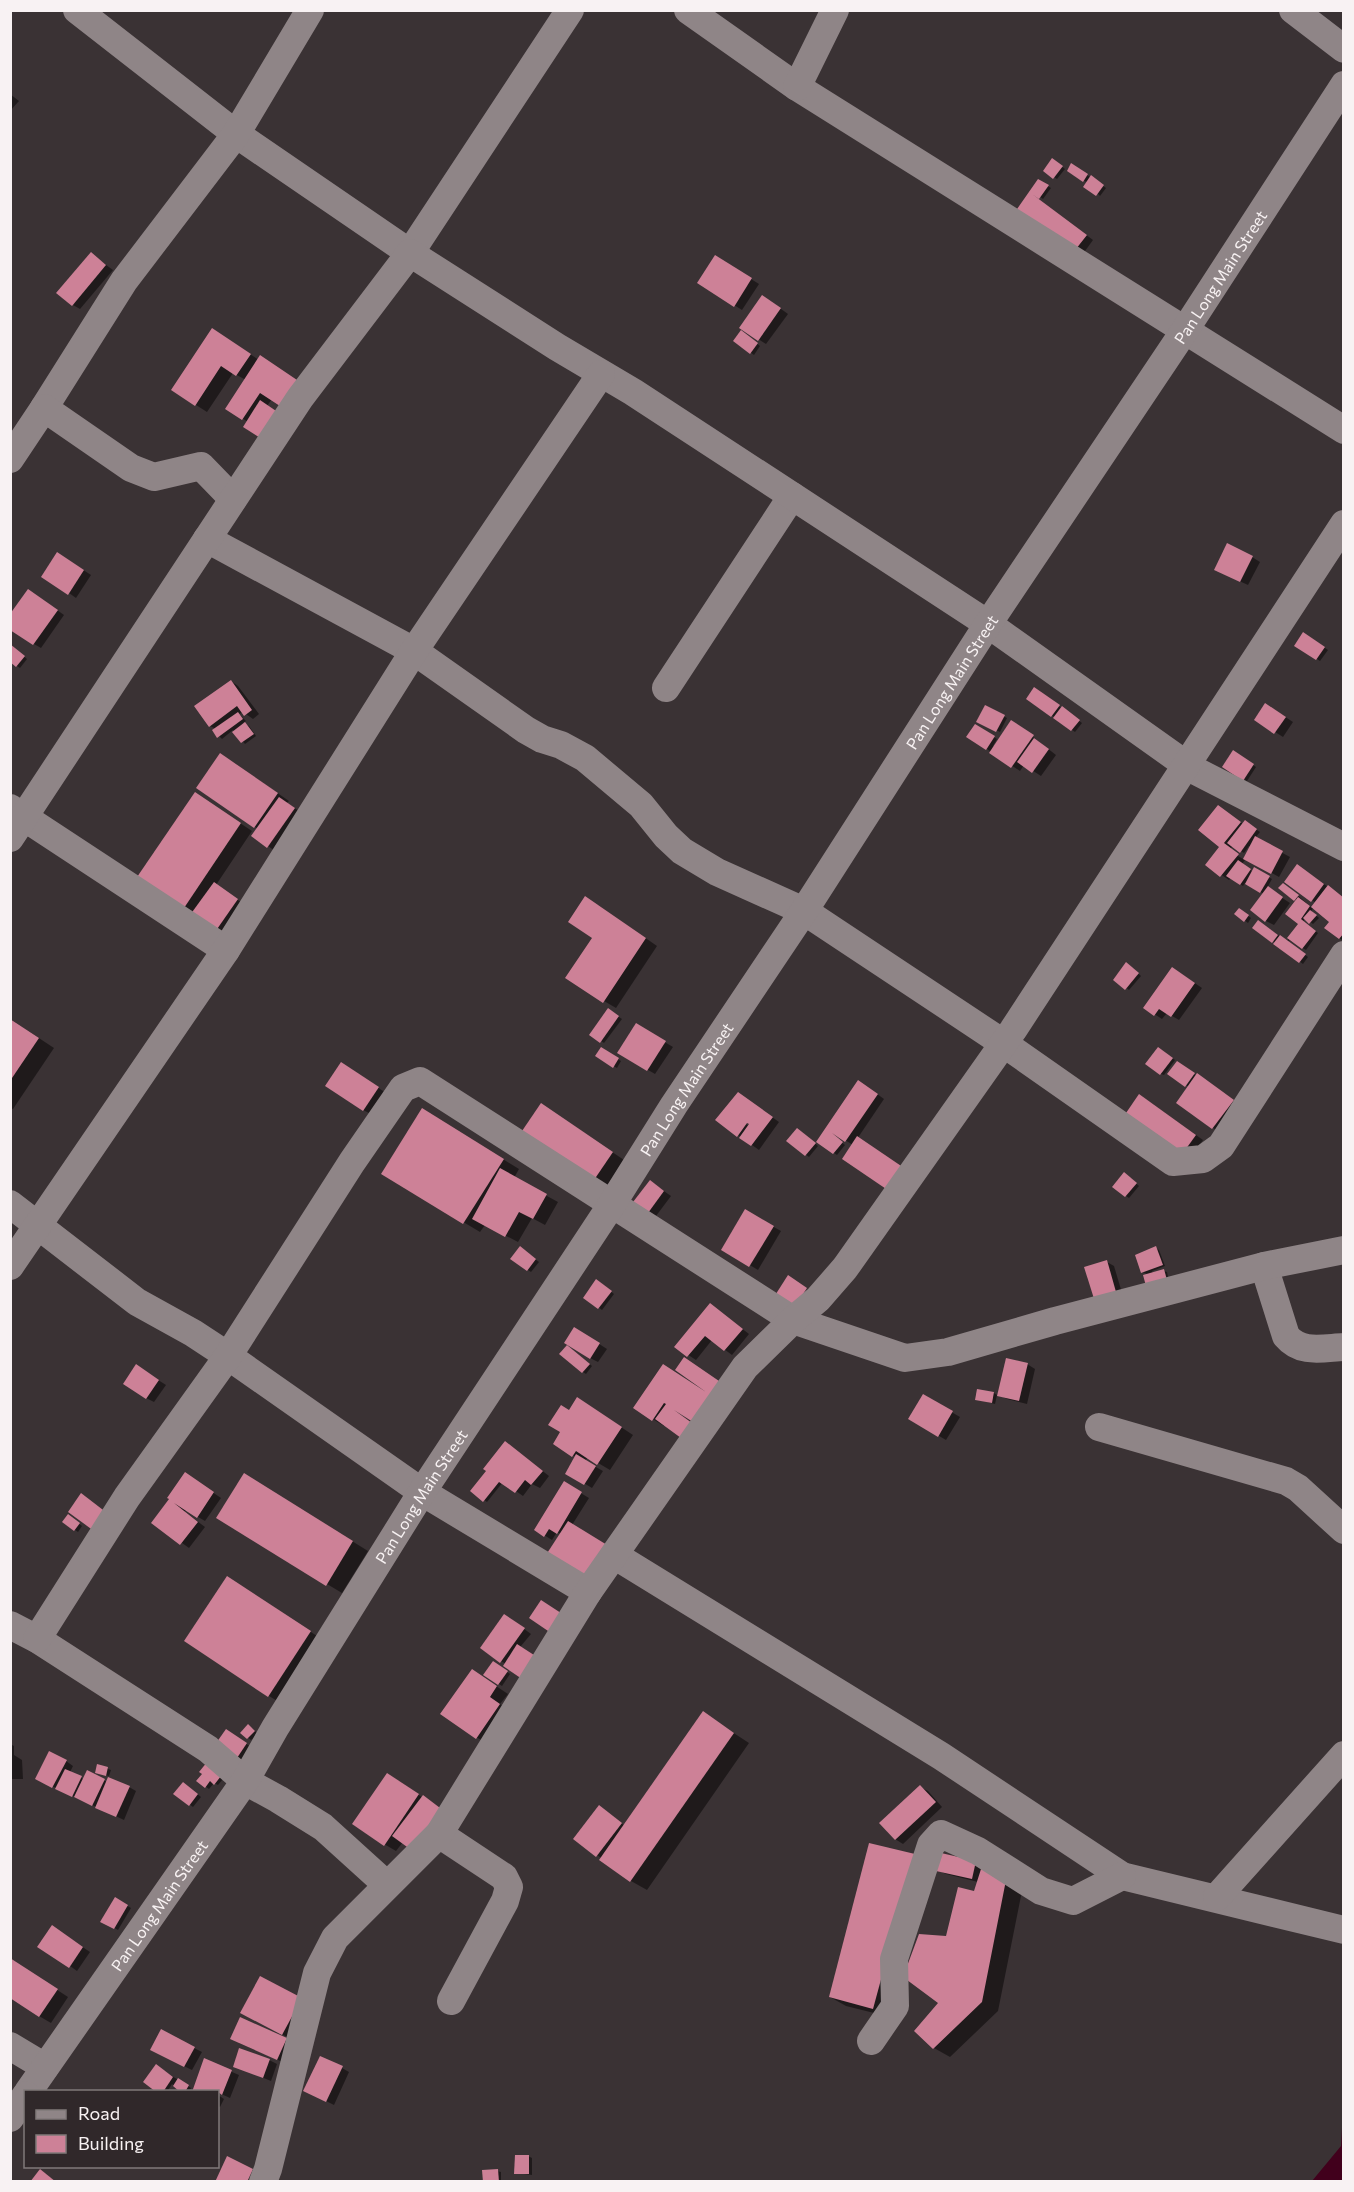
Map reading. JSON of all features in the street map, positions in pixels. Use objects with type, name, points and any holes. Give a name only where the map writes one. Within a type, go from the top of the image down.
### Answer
[{"type":"street","points":[[77,10],[236,134],[410,253],[602,374],[988,624],[1192,769],[1344,847]]},
{"type":"street","points":[[10,459],[124,281],[236,134],[310,10]]},
{"type":"street","points":[[226,950],[15,821],[300,398],[410,253],[570,10]]},
{"type":"street","points":[[688,10],[797,87],[1344,430]]},
{"type":"street","points":[[797,87],[835,10]]},
{"type":"street","points":[[1293,10],[1344,49]]},
{"type":"street","name":"Pan Long Main Street","points":[[29,2090],[245,1781],[275,1728],[422,1492],[612,1204],[674,1105],[804,911],[988,624],[1185,330],[1344,85]]},
{"type":"street","points":[[10,1266],[226,950],[414,651],[602,374]]},
{"type":"street","points":[[44,408],[130,468],[154,477],[201,466],[233,499]]},
{"type":"street","points":[[666,688],[792,496]]},
{"type":"street","points":[[263,2181],[268,2169],[317,1973],[335,1938],[439,1834],[588,1592],[745,1366],[818,1299],[845,1268],[1003,1043],[1344,524]]},
{"type":"street","points":[[207,539],[414,651],[526,730],[585,758],[641,806],[682,851],[717,872],[804,911],[1003,1043],[1173,1162],[1203,1159],[1221,1146],[1344,955]]},
{"type":"street","points":[[37,1639],[127,1497],[228,1356],[352,1161],[403,1088],[420,1081],[793,1320],[905,1358],[948,1352],[1055,1320],[1264,1266],[1344,1250]]},
{"type":"street","points":[[10,1204],[137,1302],[193,1333],[228,1356],[422,1492],[588,1592]]},
{"type":"street","points":[[1264,1266],[1286,1336],[1290,1341],[1304,1349],[1344,1347]]},
{"type":"street","points":[[1099,1427],[1286,1481],[1298,1488],[1344,1530]]},
{"type":"street","points":[[614,1555],[941,1756],[1122,1876],[1344,1930]]},
{"type":"street","points":[[10,1625],[37,1639],[208,1749],[245,1781],[323,1827],[387,1885]]},
{"type":"street","points":[[1217,1898],[1344,1755]]},
{"type":"street","points":[[439,1834],[504,1877],[509,1887],[505,1901],[451,2001]]},
{"type":"street","points":[[872,2041],[895,2006],[894,1959],[931,1845],[941,1834],[978,1851],[1041,1891],[1073,1901],[1122,1876]]},
{"type":"street","points":[[10,2046],[45,2067]]},
{"type":"street","points":[[10,2118],[24,2099]]},
{"type":"shaded area","points":[[1343,2126],[1343,2181],[1312,2181],[1341,2146]]},
{"type":"building","points":[[1052,158],[1063,166],[1053,179],[1043,171]]},
{"type":"building","points":[[1071,163],[1088,174],[1083,182],[1067,171]]},
{"type":"building","points":[[1091,175],[1104,185],[1096,196],[1083,187]]},
{"type":"building","points":[[1038,179],[1049,185],[1039,199],[1032,194],[1087,235],[1072,254],[1015,212]]},
{"type":"building","points":[[91,252],[106,265],[72,306],[56,293]]},
{"type":"building","points":[[715,255],[752,278],[734,307],[697,283]]},
{"type":"building","points":[[762,295],[781,308],[758,341],[739,328]]},
{"type":"building","points":[[212,328],[251,354],[236,376],[221,366],[195,406],[171,390]]},
{"type":"building","points":[[741,330],[758,343],[750,354],[733,341]]},
{"type":"building","points":[[260,355],[300,382],[283,408],[260,393],[242,420],[225,409]]},
{"type":"building","points":[[260,400],[282,415],[265,441],[243,427]]},
{"type":"building","points":[[1227,543],[1253,556],[1240,582],[1214,570]]},
{"type":"building","points":[[57,552],[84,570],[68,595],[41,577]]},
{"type":"building","points":[[28,589],[58,610],[33,645],[10,630],[10,614]]},
{"type":"building","points":[[1303,632],[1325,647],[1316,660],[1294,646]]},
{"type":"building","points":[[10,644],[25,656],[16,667],[10,662]]},
{"type":"building","points":[[231,680],[252,710],[244,716],[237,706],[209,727],[194,706]]},
{"type":"building","points":[[1034,687],[1060,705],[1051,717],[1026,699]]},
{"type":"building","points":[[1265,703],[1286,717],[1274,734],[1254,720]]},
{"type":"building","points":[[985,705],[1005,715],[996,732],[976,722]]},
{"type":"building","points":[[1062,706],[1080,720],[1071,731],[1053,718]]},
{"type":"building","points":[[238,712],[243,719],[217,738],[212,730]]},
{"type":"building","points":[[1011,720],[1034,735],[1011,768],[989,753]]},
{"type":"building","points":[[245,722],[254,734],[241,743],[232,732]]},
{"type":"building","points":[[975,724],[995,736],[986,750],[966,737]]},
{"type":"building","points":[[1034,738],[1049,749],[1032,773],[1017,762]]},
{"type":"building","points":[[1233,750],[1254,764],[1243,781],[1222,767]]},
{"type":"building","points":[[220,753],[278,793],[254,828],[196,788]]},
{"type":"building","points":[[195,792],[241,823],[182,911],[135,880]]},
{"type":"building","points":[[279,797],[295,808],[267,848],[251,836]]},
{"type":"building","points":[[1218,805],[1241,822],[1224,843],[1239,854],[1220,877],[1205,865],[1219,847],[1198,830]]},
{"type":"building","points":[[1245,820],[1257,829],[1240,853],[1227,843]]},
{"type":"building","points":[[1255,836],[1283,851],[1271,874],[1243,859]]},
{"type":"building","points":[[1238,860],[1251,869],[1240,885],[1226,876]]},
{"type":"building","points":[[1297,864],[1324,884],[1311,902],[1284,882]]},
{"type":"building","points":[[1254,867],[1270,876],[1260,893],[1245,884]]},
{"type":"building","points":[[214,882],[238,899],[215,932],[190,915]]},
{"type":"building","points":[[1283,883],[1299,895],[1294,901],[1278,888]]},
{"type":"building","points":[[1328,885],[1344,898],[1344,933],[1339,939],[1324,928],[1329,922],[1311,907]]},
{"type":"building","points":[[1268,886],[1283,897],[1265,922],[1250,910]]},
{"type":"building","points":[[585,896],[646,938],[603,1003],[565,978],[592,938],[568,922]]},
{"type":"building","points":[[1298,897],[1310,906],[1301,919],[1316,931],[1302,949],[1287,938],[1298,924],[1285,914]]},
{"type":"building","points":[[1239,908],[1249,915],[1244,922],[1234,914]]},
{"type":"building","points":[[1310,910],[1317,915],[1309,924],[1303,918]]},
{"type":"building","points":[[1258,920],[1278,935],[1272,943],[1252,928]]},
{"type":"building","points":[[1280,935],[1306,954],[1299,963],[1273,944]]},
{"type":"building","points":[[1126,962],[1139,973],[1125,990],[1113,980]]},
{"type":"building","points":[[1172,967],[1195,983],[1171,1017],[1159,1009],[1154,1016],[1143,1008]]},
{"type":"building","points":[[608,1008],[619,1016],[600,1043],[589,1035]]},
{"type":"building","points":[[10,1019],[39,1038],[10,1081]]},
{"type":"building","points":[[636,1023],[666,1041],[647,1071],[617,1053]]},
{"type":"building","points":[[601,1047],[619,1058],[613,1068],[595,1056]]},
{"type":"building","points":[[1158,1047],[1173,1058],[1160,1075],[1145,1064]]},
{"type":"building","points":[[1177,1061],[1195,1073],[1185,1087],[1167,1074]]},
{"type":"building","points":[[341,1062],[379,1087],[363,1111],[325,1086]]},
{"type":"building","points":[[1197,1073],[1234,1100],[1212,1129],[1176,1103]]},
{"type":"building","points":[[858,1080],[878,1094],[845,1142],[832,1133],[843,1142],[833,1154],[816,1142]]},
{"type":"building","points":[[738,1092],[773,1117],[751,1146],[739,1138],[749,1124],[747,1123],[737,1137],[715,1120]]},
{"type":"building","points":[[1139,1094],[1196,1135],[1183,1153],[1126,1113]]},
{"type":"building","points":[[541,1103],[613,1152],[594,1180],[522,1131]]},
{"type":"building","points":[[422,1108],[504,1159],[463,1224],[381,1174]]},
{"type":"building","points":[[797,1128],[816,1143],[805,1156],[786,1141]]},
{"type":"building","points":[[857,1136],[910,1172],[895,1195],[842,1159]]},
{"type":"building","points":[[500,1168],[547,1194],[533,1219],[519,1212],[505,1237],[472,1219]]},
{"type":"building","points":[[1124,1172],[1137,1183],[1125,1197],[1112,1187]]},
{"type":"building","points":[[650,1180],[664,1191],[648,1213],[633,1202]]},
{"type":"building","points":[[745,1209],[774,1226],[749,1267],[721,1250]]},
{"type":"building","points":[[520,1246],[536,1259],[527,1271],[510,1259]]},
{"type":"building","points":[[1156,1246],[1163,1265],[1141,1273],[1135,1255]]},
{"type":"building","points":[[1107,1260],[1118,1299],[1096,1305],[1084,1267]]},
{"type":"building","points":[[1164,1269],[1167,1280],[1146,1286],[1143,1275]]},
{"type":"building","points":[[788,1275],[807,1288],[793,1309],[774,1297]]},
{"type":"building","points":[[596,1279],[612,1291],[598,1309],[583,1298]]},
{"type":"building","points":[[710,1303],[743,1329],[724,1351],[705,1336],[687,1357],[674,1347]]},
{"type":"building","points":[[574,1327],[600,1343],[590,1359],[564,1343]]},
{"type":"building","points":[[567,1345],[590,1364],[582,1373],[559,1354]]},
{"type":"building","points":[[684,1357],[719,1381],[693,1422],[674,1410],[692,1423],[681,1438],[655,1419],[666,1404],[664,1403],[652,1421],[633,1408],[663,1364],[706,1392],[675,1370]]},
{"type":"building","points":[[1006,1358],[1028,1363],[1019,1401],[997,1396]]},
{"type":"building","points":[[136,1364],[159,1380],[146,1399],[123,1384]]},
{"type":"building","points":[[977,1389],[994,1392],[992,1403],[975,1400]]},
{"type":"building","points":[[923,1394],[953,1411],[938,1437],[908,1419]]},
{"type":"building","points":[[577,1397],[622,1427],[597,1465],[576,1451],[572,1457],[553,1444],[560,1432],[548,1425],[561,1405],[569,1410]]},
{"type":"building","points":[[505,1441],[543,1471],[531,1485],[525,1480],[515,1493],[499,1482],[483,1502],[470,1491],[486,1471],[483,1469]]},
{"type":"building","points":[[576,1454],[596,1466],[584,1485],[565,1474]]},
{"type":"building","points":[[185,1472],[214,1492],[197,1518],[174,1503],[198,1522],[180,1545],[151,1523]]},
{"type":"building","points":[[244,1473],[353,1541],[326,1586],[216,1518]]},
{"type":"building","points":[[564,1481],[582,1492],[557,1534],[549,1529],[544,1537],[534,1530]]},
{"type":"building","points":[[81,1493],[107,1513],[94,1531],[68,1512]]},
{"type":"building","points":[[68,1514],[80,1523],[74,1531],[62,1522]]},
{"type":"building","points":[[568,1521],[612,1548],[588,1585],[544,1558]]},
{"type":"building","points":[[227,1576],[311,1631],[268,1697],[184,1641]]},
{"type":"building","points":[[541,1600],[564,1615],[551,1633],[529,1618]]},
{"type":"building","points":[[504,1614],[525,1628],[500,1663],[480,1648]]},
{"type":"building","points":[[517,1644],[537,1657],[522,1679],[503,1666]]},
{"type":"building","points":[[493,1661],[508,1671],[498,1685],[483,1675]]},
{"type":"building","points":[[472,1669],[497,1686],[490,1697],[500,1704],[476,1739],[440,1714]]},
{"type":"building","points":[[703,1711],[734,1733],[630,1882],[599,1860]]},
{"type":"building","points":[[248,1724],[255,1731],[247,1739],[240,1733]]},
{"type":"building","points":[[226,1729],[247,1743],[233,1764],[212,1749]]},
{"type":"building","points":[[49,1751],[67,1760],[52,1788],[35,1779]]},
{"type":"building","points":[[212,1756],[225,1771],[214,1785],[210,1781],[205,1788],[196,1781],[202,1774],[199,1772]]},
{"type":"building","points":[[97,1764],[108,1767],[106,1776],[95,1773]]},
{"type":"building","points":[[65,1769],[82,1776],[72,1797],[55,1789]]},
{"type":"building","points":[[87,1770],[105,1779],[92,1806],[74,1797]]},
{"type":"building","points":[[387,1773],[419,1794],[384,1846],[352,1824]]},
{"type":"building","points":[[108,1777],[130,1786],[116,1817],[95,1808]]},
{"type":"building","points":[[183,1782],[198,1794],[189,1806],[173,1794]]},
{"type":"building","points":[[920,1785],[936,1802],[895,1840],[879,1823]]},
{"type":"building","points":[[423,1795],[444,1811],[414,1852],[392,1836]]},
{"type":"building","points":[[599,1805],[622,1823],[596,1857],[573,1839]]},
{"type":"building","points":[[869,1843],[915,1854],[873,2009],[829,1997]]},
{"type":"building","points":[[941,1853],[976,1861],[972,1879],[936,1871]]},
{"type":"building","points":[[981,1869],[1007,1875],[982,2002],[933,2049],[914,2031],[938,2003],[903,1977],[919,1934],[946,1936],[958,1887],[974,1891]]},
{"type":"building","points":[[115,1897],[128,1905],[114,1929],[100,1922]]},
{"type":"building","points":[[52,1925],[83,1947],[69,1968],[37,1947]]},
{"type":"building","points":[[10,1958],[58,1989],[39,2017],[10,1998]]},
{"type":"building","points":[[260,1976],[302,1998],[282,2035],[240,2013]]},
{"type":"building","points":[[240,2017],[287,2038],[277,2060],[230,2039]]},
{"type":"building","points":[[161,2029],[195,2047],[184,2067],[150,2050]]},
{"type":"building","points":[[239,2048],[270,2059],[263,2078],[233,2067]]},
{"type":"building","points":[[320,2056],[343,2066],[326,2102],[303,2091]]},
{"type":"building","points":[[204,2058],[232,2070],[222,2095],[219,2090],[193,2090]]},
{"type":"building","points":[[156,2064],[173,2077],[164,2090],[153,2090],[143,2082]]},
{"type":"building","points":[[178,2078],[189,2085],[186,2090],[178,2090],[173,2086]]},
{"type":"building","points":[[515,2155],[529,2155],[529,2174],[514,2174]]},
{"type":"building","points":[[227,2156],[253,2169],[247,2182],[215,2182]]},
{"type":"building","points":[[40,2169],[56,2182],[30,2182]]},
{"type":"building","points":[[498,2169],[499,2182],[483,2182],[482,2170]]}]
